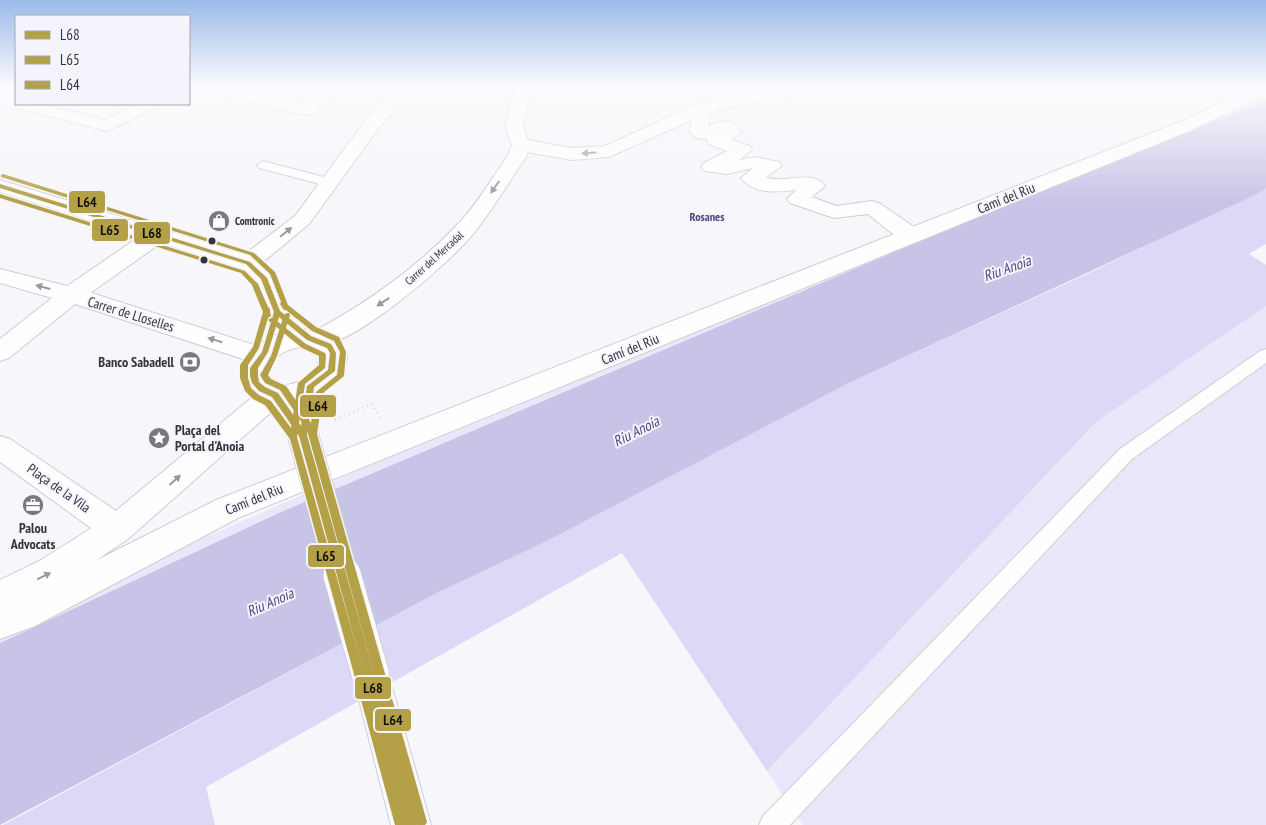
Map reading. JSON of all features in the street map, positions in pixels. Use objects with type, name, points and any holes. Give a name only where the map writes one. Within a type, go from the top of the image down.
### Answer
[{"type":"street","points":[[248,263],[302,220],[372,126]]},
{"type":"street","points":[[514,126],[520,145],[572,154],[609,151],[665,126]]},
{"type":"street","points":[[699,126],[698,132],[703,134],[724,126],[733,132],[715,140],[743,150],[711,167],[721,170],[759,160],[772,166],[752,178],[770,187],[805,183],[815,186],[797,199],[834,212],[872,207],[912,236]]},
{"type":"street","name":"Camí del Riu","points":[[0,623],[23,615],[227,509],[1186,126]]},
{"type":"street","name":"Carrer del Mercadal","points":[[314,339],[358,319],[392,296],[466,229],[516,157],[520,145]]},
{"type":"street","points":[[0,186],[248,263],[264,278],[277,312],[314,339],[329,346],[334,357],[331,371],[311,386],[298,393],[272,394],[117,529],[53,571],[0,597]]},
{"type":"street","points":[[0,352],[71,295],[157,234]]},
{"type":"street","name":"Carrer de Lloselles","points":[[0,276],[71,295],[263,354]]},
{"type":"street","points":[[277,312],[263,354],[254,368],[254,376],[256,383],[272,394],[303,435]]},
{"type":"street","points":[[263,354],[283,342],[314,339]]},
{"type":"street","points":[[311,386],[306,403],[303,435],[370,673],[410,825]]},
{"type":"street","name":"Plaça de la Vila","points":[[0,447],[117,529]]},
{"type":"lane","points":[[263,165],[331,183]]},
{"type":"lane","points":[[772,825],[1126,454],[1266,355]]},
{"type":"path","points":[[303,435],[372,404],[394,443]]},
{"type":"shaded area","points":[[1178,126],[1203,126],[1003,206],[281,512],[0,643],[0,627],[567,379]]},
{"type":"shaded area","points":[[1266,188],[1266,244],[1249,254],[1266,265],[1266,306],[1096,422],[767,771],[622,553],[206,787],[215,825],[3,825],[437,593],[549,540],[849,383],[1087,274]]},
{"type":"shaded area","points":[[1266,306],[1266,825],[803,825],[767,771],[1096,422]]},
{"type":"water","name":"Riu Anoia","points":[[1203,126],[1266,126],[1266,188],[1257,194],[849,383],[549,540],[437,593],[0,825],[0,643],[281,512],[1003,206]]},
{"type":"transit line","name":"L64","points":[[3,176],[252,254],[273,273],[286,308]]},
{"type":"transit line","name":"L68","points":[[0,186],[248,263],[264,278],[277,312]]},
{"type":"transit line","name":"L65","points":[[0,196],[243,272],[255,284],[268,316]]},
{"type":"transit line","name":"L64","points":[[283,304],[314,329],[337,339],[343,352],[340,376],[320,392],[313,434],[421,822]]},
{"type":"transit line","name":"L65","points":[[267,309],[256,348],[244,365],[244,378],[248,389],[256,397],[268,403],[294,439],[300,464]]},
{"type":"transit line","name":"L68","points":[[277,312],[309,338],[329,346],[333,353],[331,371],[311,386],[303,435],[411,825]]},
{"type":"transit line","name":"L68","points":[[277,312],[265,352],[254,368],[254,376],[256,383],[262,389],[275,395],[303,435],[310,461]]},
{"type":"transit line","name":"L64","points":[[287,315],[274,356],[264,375],[268,381],[283,388],[311,429],[320,458]]},
{"type":"transit line","name":"L65","points":[[271,320],[304,346],[323,355],[322,366],[302,383],[293,437],[401,825]]},
{"type":"place","name":"Comtronic","points":[[219,221]]},
{"type":"place","name":"Banco Sabadell","points":[[190,362]]},
{"type":"place","name":"Plaça del Portal d'Anoia","points":[[159,438]]},
{"type":"place","name":"Palou Advocats","points":[[33,505]]},
{"type":"district","name":"Rosanes","points":[[707,216]]}]
